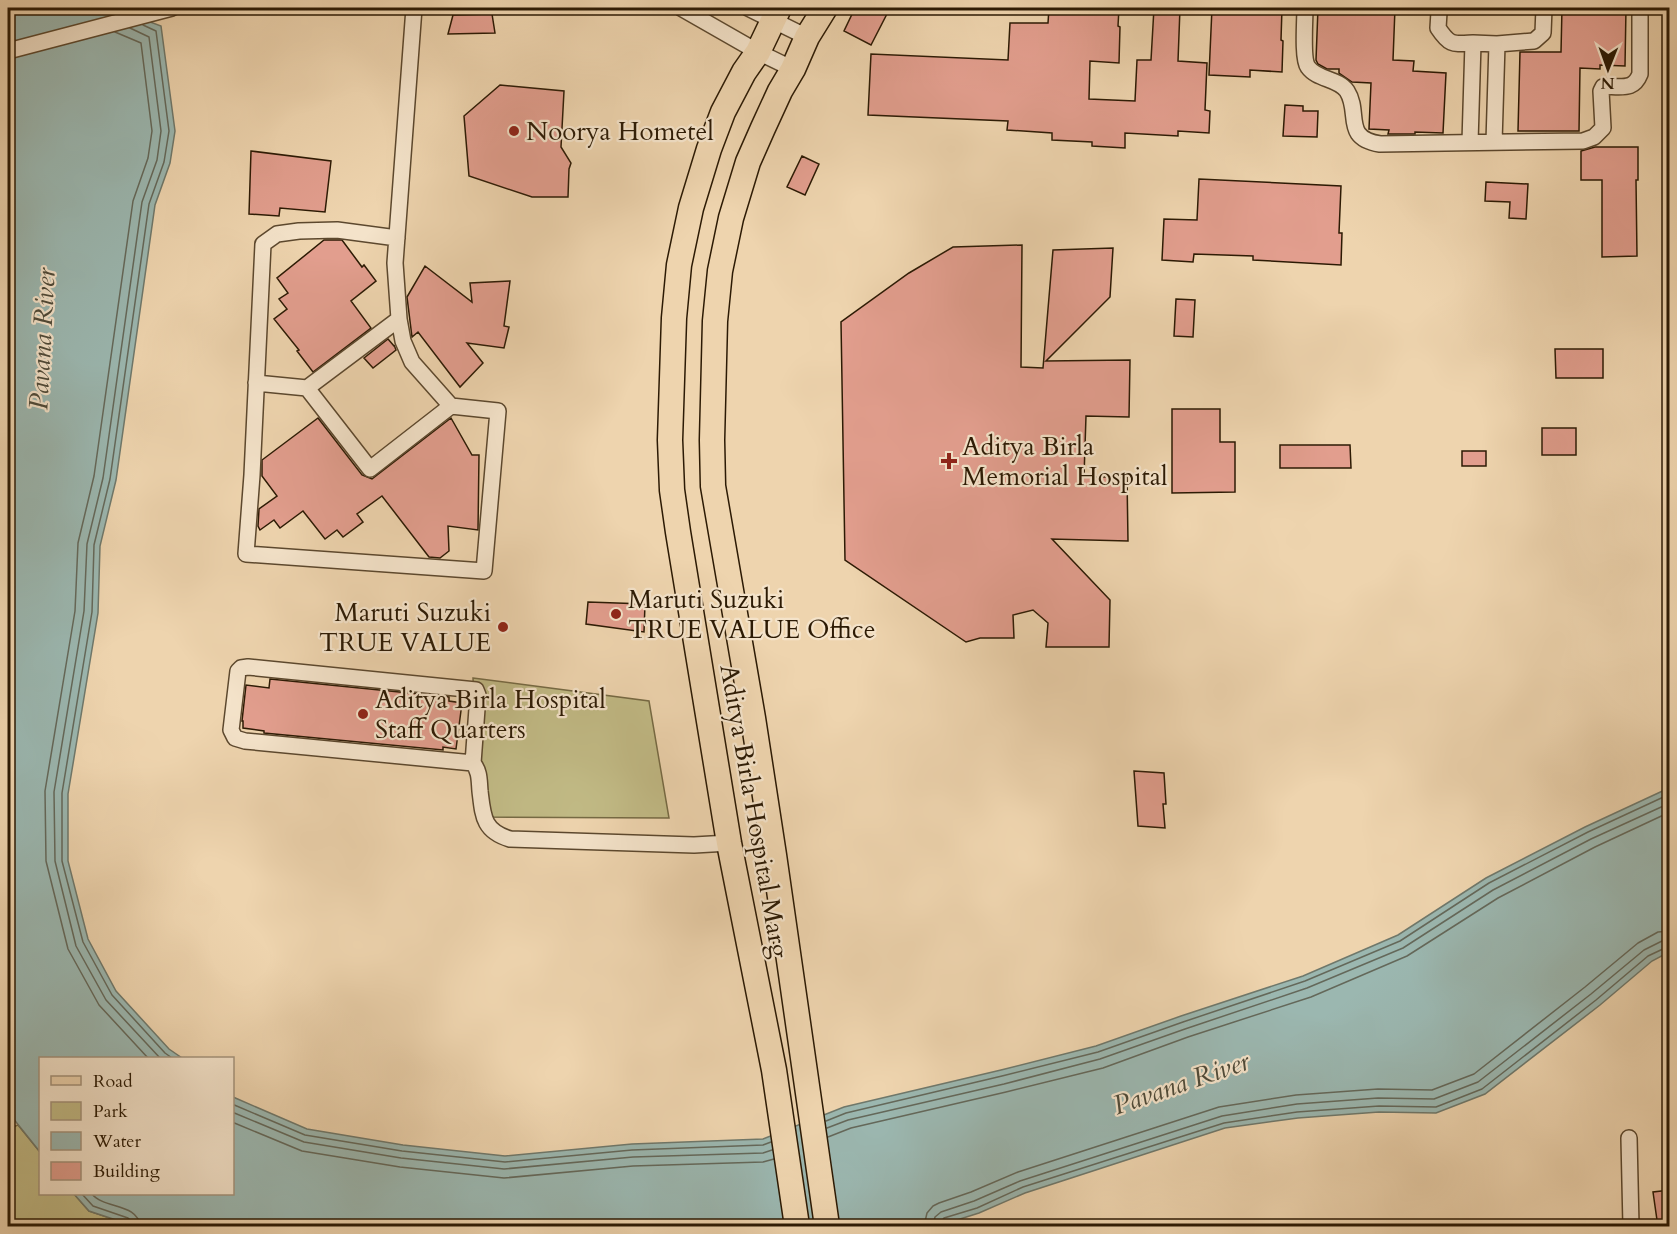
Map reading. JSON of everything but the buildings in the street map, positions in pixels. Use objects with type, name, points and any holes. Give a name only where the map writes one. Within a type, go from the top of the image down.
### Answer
[{"type":"main road","name":"Aditya Birla Hospital Marg","points":[[825,8],[807,37],[748,162],[731,218],[720,271],[715,321],[712,440],[713,486],[753,718],[827,1227]]},
{"type":"main road","name":"Aditya Birla Hospital Marg","points":[[776,13],[758,52],[744,72],[723,112],[691,208],[681,255],[674,318],[670,440],[672,490],[729,843],[774,1070],[797,1227]]},
{"type":"main road","points":[[767,1037],[799,1032]]},
{"type":"street","points":[[8,51],[172,8]]},
{"type":"street","points":[[397,238],[337,230],[299,231],[277,234],[263,244],[246,554],[484,571],[498,411],[451,406],[412,362],[403,341],[399,319],[395,263],[397,238],[414,8]]},
{"type":"street","points":[[681,8],[758,52],[793,69]]},
{"type":"street","points":[[748,8],[776,13],[807,37]]},
{"type":"street","points":[[1305,8],[1305,56],[1308,68],[1344,87],[1349,95],[1354,122],[1359,134],[1368,142],[1380,144],[1583,141],[1594,137],[1603,128],[1601,91],[1603,87],[1630,86],[1637,81],[1640,74],[1640,8]]},
{"type":"street","points":[[1437,8],[1438,28],[1444,38],[1453,44],[1534,41],[1543,33],[1544,8]]},
{"type":"street","points":[[1470,142],[1473,43]]},
{"type":"street","points":[[1494,142],[1497,44]]},
{"type":"street","points":[[256,383],[307,388],[399,319]]},
{"type":"street","points":[[307,388],[370,469],[451,406]]},
{"type":"street","points":[[473,763],[239,741],[232,736],[231,730],[238,671],[248,667],[476,690],[478,694],[473,763],[478,770],[487,825],[500,836],[510,839],[683,844],[729,843]]},
{"type":"street","points":[[1629,1138],[1631,1227]]},
{"type":"green space","points":[[473,678],[649,701],[669,818],[479,817]]},
{"type":"green space","points":[[18,1125],[39,1151],[39,1195],[75,1195],[89,1211],[134,1226],[8,1226],[8,1129]]},
{"type":"water","name":"Pavana River","points":[[8,8],[113,8],[161,26],[175,131],[170,163],[155,205],[116,480],[100,546],[98,613],[68,794],[68,861],[88,939],[116,991],[169,1049],[181,1057],[39,1057],[39,1151],[8,1112]]},
{"type":"water","name":"Pavana River","points":[[1669,788],[1669,952],[1652,961],[1600,1005],[1485,1094],[1436,1113],[1379,1112],[1298,1118],[1225,1128],[1025,1193],[979,1213],[938,1226],[134,1226],[89,1211],[75,1195],[234,1195],[234,1097],[307,1129],[403,1145],[505,1156],[632,1144],[763,1139],[844,1107],[1096,1046],[1303,976],[1398,935],[1486,878],[1585,827]]},
{"type":"place","name":"Noorya Hometel","points":[[514,131]]},
{"type":"place","name":"Aditya Birla Memorial Hospital","points":[[949,461]]},
{"type":"place","name":"Maruti Suzuki TRUE VALUE Office","points":[[616,614]]},
{"type":"place","name":"Maruti Suzuki TRUE VALUE","points":[[503,627]]},
{"type":"place","name":"Aditya Birla Hospital Staff Quarters","points":[[363,714]]}]
